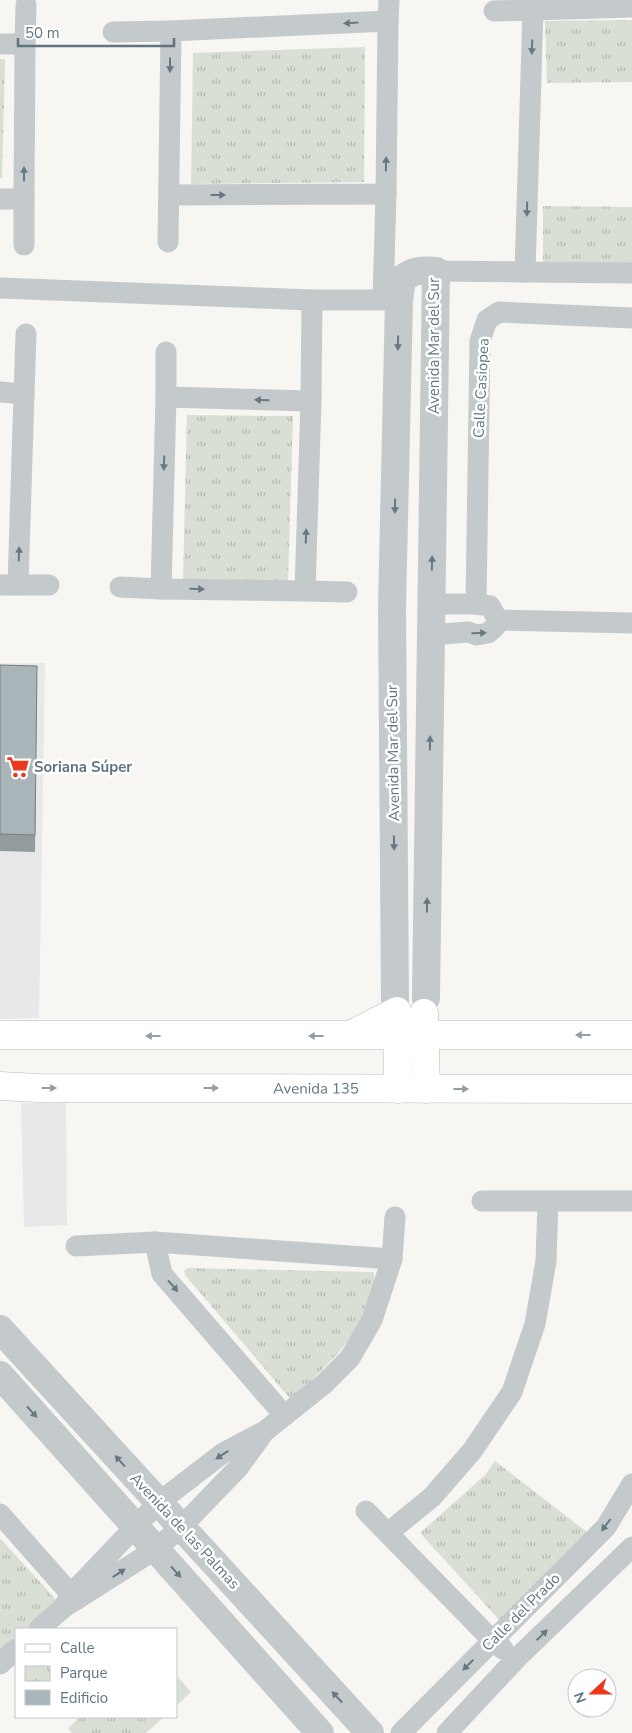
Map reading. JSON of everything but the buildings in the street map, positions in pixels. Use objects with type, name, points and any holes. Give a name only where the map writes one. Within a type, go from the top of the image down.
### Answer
[{"type":"main road","points":[[397,1016],[398,1089]]},
{"type":"main road","points":[[0,1036],[346,1036],[397,1016],[425,1016],[463,1036],[632,1035]]},
{"type":"main road","points":[[425,1016],[426,1089]]},
{"type":"main road","name":"Avenida 135","points":[[0,1086],[39,1088],[632,1089]]},
{"type":"street","points":[[0,288],[312,300],[391,299],[386,194],[389,0]]},
{"type":"street","points":[[24,244],[26,5]]},
{"type":"street","points":[[494,11],[632,7]]},
{"type":"street","points":[[525,272],[533,10]]},
{"type":"street","points":[[113,32],[388,21]]},
{"type":"street","points":[[168,242],[170,195],[170,31]]},
{"type":"street","points":[[0,44],[25,44]]},
{"type":"street","points":[[170,195],[386,194]]},
{"type":"street","points":[[0,199],[24,199]]},
{"type":"street","name":"Avenida Mar del Sur","points":[[397,1016],[392,650],[391,299],[402,279],[408,274],[422,270],[436,271],[425,1016]]},
{"type":"street","points":[[436,271],[632,273]]},
{"type":"street","points":[[305,591],[312,300]]},
{"type":"street","name":"Calle Casiopea","points":[[476,604],[480,341],[487,320],[499,312],[632,318]]},
{"type":"street","points":[[26,334],[24,394],[9,585],[49,585]]},
{"type":"street","points":[[161,589],[166,352]]},
{"type":"street","points":[[0,392],[24,394]]},
{"type":"street","points":[[166,397],[311,401]]},
{"type":"street","points":[[120,588],[347,592]]},
{"type":"street","points":[[431,604],[476,604],[490,606],[498,620]]},
{"type":"street","points":[[392,650],[431,643],[468,632],[477,635],[488,633],[495,627],[498,620]]},
{"type":"street","points":[[498,620],[632,624]]},
{"type":"street","points":[[397,1016],[400,992],[410,988],[420,990],[425,1016]]},
{"type":"street","points":[[482,1201],[632,1201]]},
{"type":"street","points":[[388,1533],[432,1497],[472,1451],[512,1392],[534,1324],[546,1261],[548,1201]]},
{"type":"street","points":[[40,1628],[70,1601],[135,1526],[158,1503],[223,1454],[265,1431],[324,1384],[350,1358],[372,1320],[392,1259],[395,1217]]},
{"type":"street","points":[[76,1246],[155,1242],[392,1259]]},
{"type":"street","points":[[155,1242],[162,1274],[284,1415]]},
{"type":"street","name":"Avenida de las Palmas","points":[[0,1329],[370,1733]]},
{"type":"street","points":[[0,1375],[320,1733]]},
{"type":"street","points":[[70,1601],[156,1549],[181,1527],[238,1468],[265,1431]]},
{"type":"street","name":"Calle del Prado","points":[[401,1733],[606,1527],[632,1484]]},
{"type":"street","points":[[366,1511],[492,1640],[516,1659]]},
{"type":"street","points":[[0,1514],[70,1601]]},
{"type":"street","name":"Calle del Prado","points":[[447,1733],[516,1659],[632,1547]]},
{"type":"street","points":[[0,1664],[15,1650]]},
{"type":"shaded area","points":[[0,663],[45,663],[39,1018],[0,1019]]},
{"type":"shaded area","points":[[21,1103],[66,1103],[67,1225],[24,1227]]},
{"type":"green space","points":[[632,20],[632,82],[547,83],[545,21]]},
{"type":"green space","points":[[365,47],[364,182],[191,184],[193,53]]},
{"type":"green space","points":[[0,59],[5,59],[2,178],[0,178]]},
{"type":"green space","points":[[543,206],[632,207],[632,272],[543,271]]},
{"type":"green space","points":[[187,415],[293,416],[288,581],[183,579]]},
{"type":"green space","points":[[187,1268],[374,1272],[374,1291],[356,1329],[341,1350],[292,1401],[185,1275],[184,1271]]},
{"type":"green space","points":[[495,1461],[592,1536],[503,1624],[420,1533],[485,1475]]},
{"type":"green space","points":[[0,1538],[59,1603],[29,1628],[15,1628],[15,1640],[0,1653]]},
{"type":"green space","points":[[178,1677],[191,1692],[178,1704]]},
{"type":"green space","points":[[79,1718],[163,1718],[146,1733],[72,1733],[68,1728]]},
{"type":"place","name":"Soriana Súper","points":[[18,767]]}]
